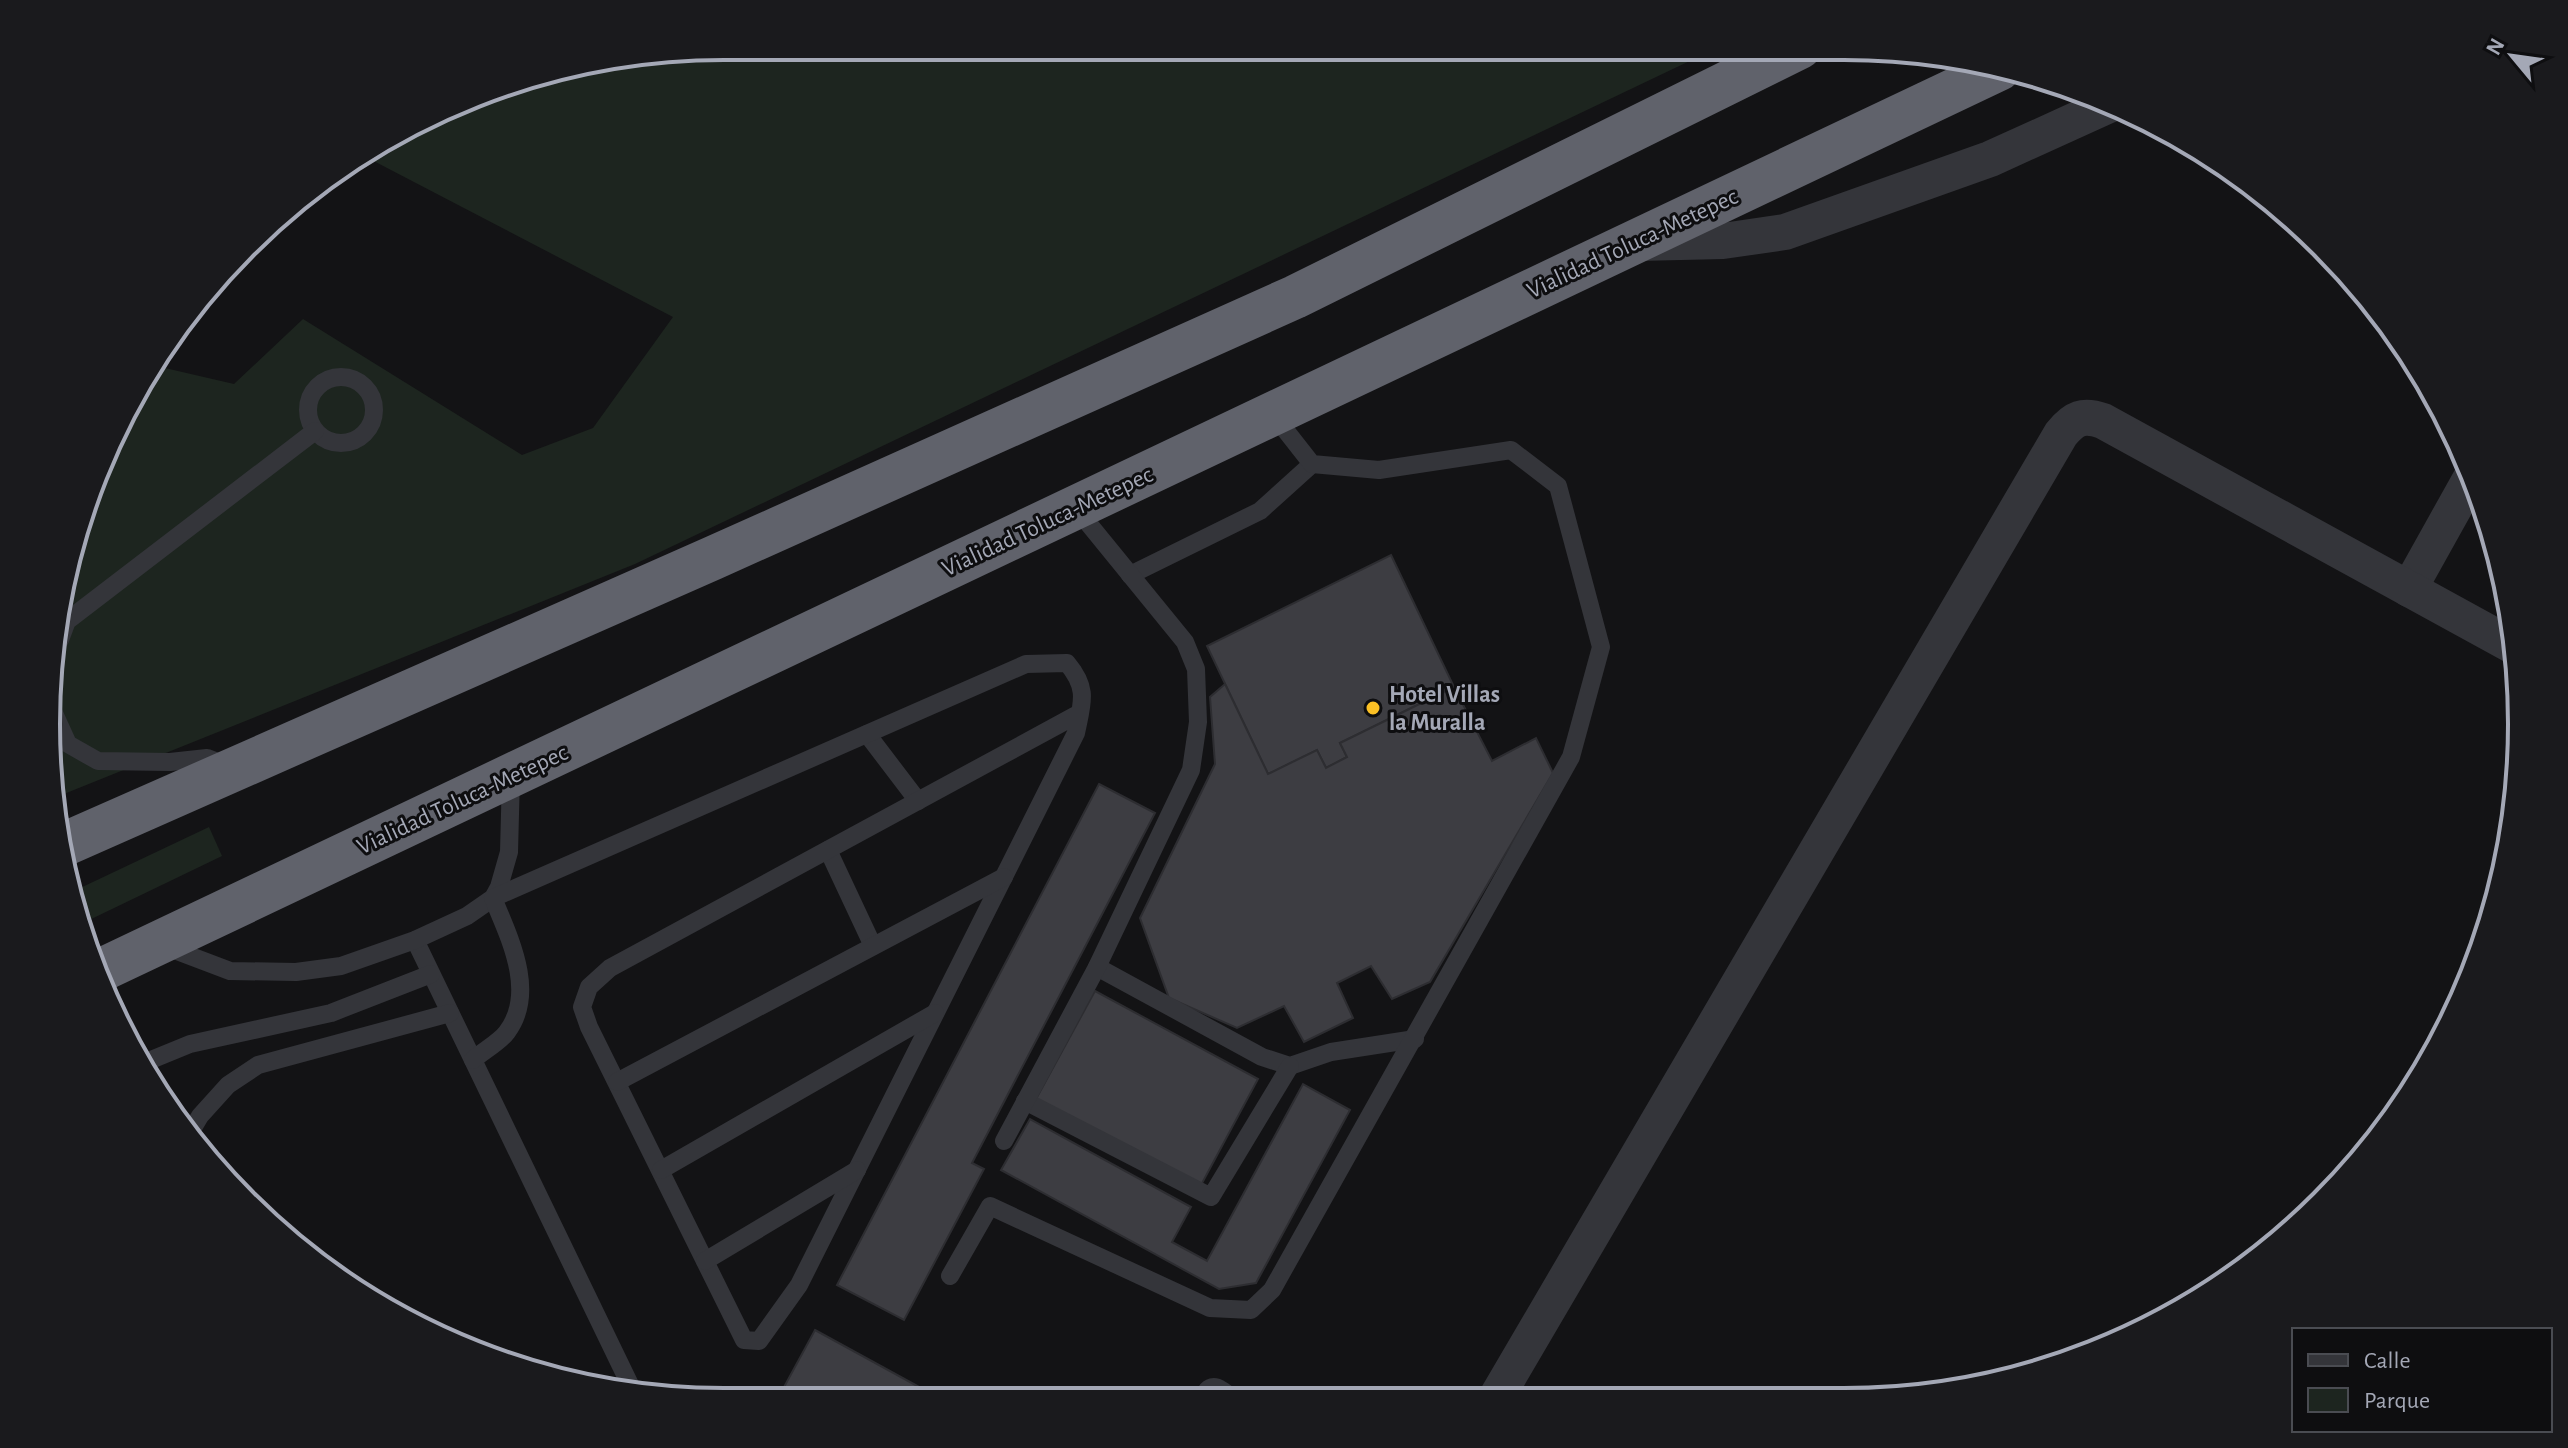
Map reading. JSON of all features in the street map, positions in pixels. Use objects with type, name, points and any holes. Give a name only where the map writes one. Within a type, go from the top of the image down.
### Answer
[{"type":"highway","points":[[71,841],[1295,297],[1774,60]]},
{"type":"highway","name":"Vialidad Toluca-Metepec","points":[[107,967],[1985,76]]},
{"type":"street","points":[[1632,243],[1723,241],[1785,232],[1990,159],[2097,110]]},
{"type":"street","points":[[1502,1388],[2072,420],[2088,416],[2103,421],[2502,640]]},
{"type":"street","points":[[2409,589],[2465,489]]},
{"type":"lane","points":[[950,1276],[990,1206],[1210,1308],[1251,1310],[1272,1290],[1571,757],[1601,647],[1558,486],[1511,450],[1379,470],[1312,464],[1272,413]]},
{"type":"lane","points":[[69,620],[315,431]]},
{"type":"lane","points":[[1130,575],[1260,511],[1312,464]]},
{"type":"lane","points":[[1004,1141],[1097,967],[1191,770],[1198,722],[1196,669],[1185,642],[1075,507]]},
{"type":"lane","points":[[157,943],[230,971],[296,972],[341,966],[415,940],[467,916],[493,898],[1026,664],[1067,663],[1076,674],[1084,694],[1076,733],[799,1285],[759,1341],[744,1340],[617,1082],[582,1007],[589,987],[610,968],[1080,713]]},
{"type":"lane","points":[[60,727],[68,744],[98,761],[170,762],[207,758],[235,769]]},
{"type":"lane","points":[[867,734],[918,801]]},
{"type":"lane","points":[[473,1060],[507,1032],[515,1016],[519,995],[520,971],[493,898],[509,852],[511,776]]},
{"type":"lane","points":[[828,850],[873,946]]},
{"type":"lane","points":[[617,1082],[1004,877]]},
{"type":"lane","points":[[415,940],[625,1380]]},
{"type":"lane","points":[[1097,967],[1262,1057],[1290,1066],[1331,1052],[1415,1039]]},
{"type":"lane","points":[[151,1060],[190,1044],[331,1013],[431,974]]},
{"type":"lane","points":[[195,1125],[228,1085],[258,1065],[450,1013]]},
{"type":"lane","points":[[661,1170],[935,1013]]},
{"type":"lane","points":[[1025,1101],[1211,1197],[1290,1066]]},
{"type":"lane","points":[[705,1261],[857,1170]]},
{"type":"green space","points":[[1692,60],[635,564],[64,794],[61,681],[73,594],[95,511],[111,470],[128,430],[164,368],[234,384],[303,319],[522,455],[593,428],[673,317],[373,161],[430,128],[511,95],[594,73],[681,61]]},
{"type":"green space","points":[[209,827],[222,856],[90,920],[81,888]]},
{"type":"building","points":[[1391,555],[1454,687],[1340,743],[1347,757],[1326,768],[1317,750],[1268,774],[1207,646]]},
{"type":"building","points":[[1225,684],[1268,774],[1317,750],[1326,768],[1347,757],[1340,743],[1454,687],[1492,761],[1536,738],[1553,773],[1430,982],[1392,999],[1371,966],[1337,983],[1353,1018],[1304,1042],[1284,1006],[1237,1028],[1169,998],[1140,918],[1215,764],[1210,697]]},
{"type":"building","points":[[1099,784],[1155,813],[972,1163],[984,1169],[904,1320],[837,1285]]},
{"type":"building","points":[[1095,991],[1258,1079],[1200,1187],[1036,1099]]},
{"type":"building","points":[[1303,1084],[1350,1110],[1256,1283],[1219,1289],[1001,1170],[1030,1119],[1191,1207],[1172,1242],[1207,1261]]},
{"type":"building","points":[[815,1330],[921,1388],[784,1388]]},
{"type":"place","name":"Hotel Villas la Muralla","points":[[1373,708]]}]
